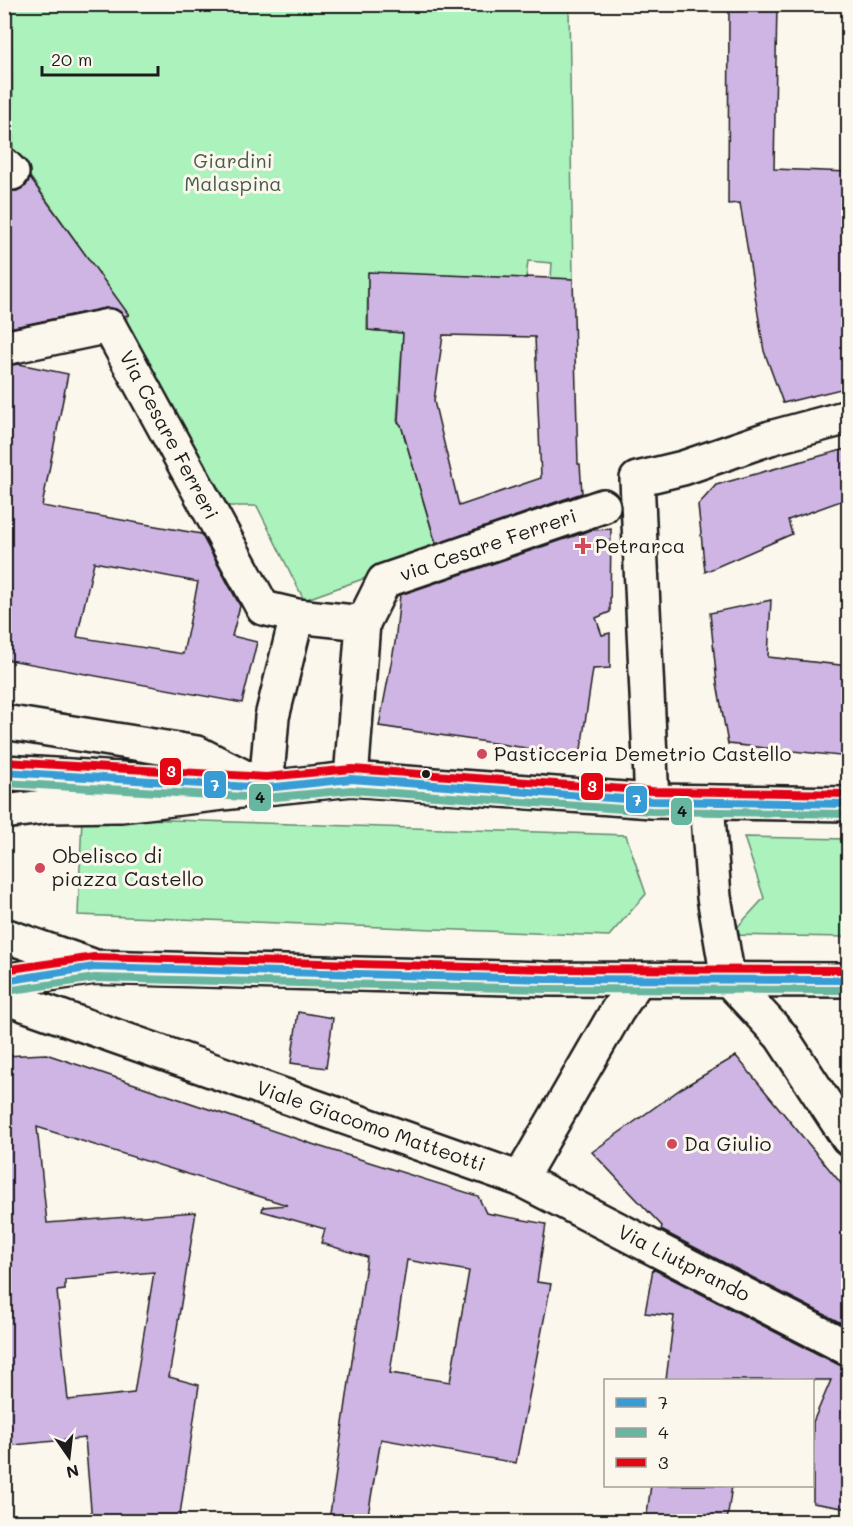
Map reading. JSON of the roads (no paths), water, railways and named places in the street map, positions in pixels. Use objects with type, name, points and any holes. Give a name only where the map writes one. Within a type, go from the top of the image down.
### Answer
[{"type":"street","name":"Via Cesare Ferreri","points":[[4,348],[109,326],[262,608],[297,616]]},
{"type":"street","points":[[652,801],[637,479],[683,468],[770,438],[849,417]]},
{"type":"street","name":"via Cesare Ferreri","points":[[363,623],[384,581],[603,506]]},
{"type":"street","points":[[266,788],[272,717],[297,616],[363,623],[351,779]]},
{"type":"street","points":[[4,722],[197,753],[266,788]]},
{"type":"street","points":[[4,772],[266,788]]},
{"type":"street","points":[[4,812],[50,807],[121,805],[351,779],[652,801],[849,804]]},
{"type":"street","points":[[707,802],[714,897],[728,979],[781,1036],[849,1138]]},
{"type":"street","points":[[4,935],[94,967]]},
{"type":"street","points":[[4,981],[94,967],[545,979],[849,980]]},
{"type":"street","points":[[520,1179],[617,1011],[638,980]]},
{"type":"street","name":"Viale Giacomo Matteotti","points":[[4,997],[520,1179]]},
{"type":"street","name":"Via Liutprando","points":[[520,1179],[849,1348]]},
{"type":"place","name":"Petrarca","points":[[583,546]]},
{"type":"place","name":"Pasticceria Demetrio Castello","points":[[482,754]]},
{"type":"place","name":"Obelisco di piazza Castello","points":[[40,868]]},
{"type":"place","name":"Da Giulio","points":[[672,1144]]},
{"type":"park label","name":"Giardini Malaspina","points":[[233,172]]}]
